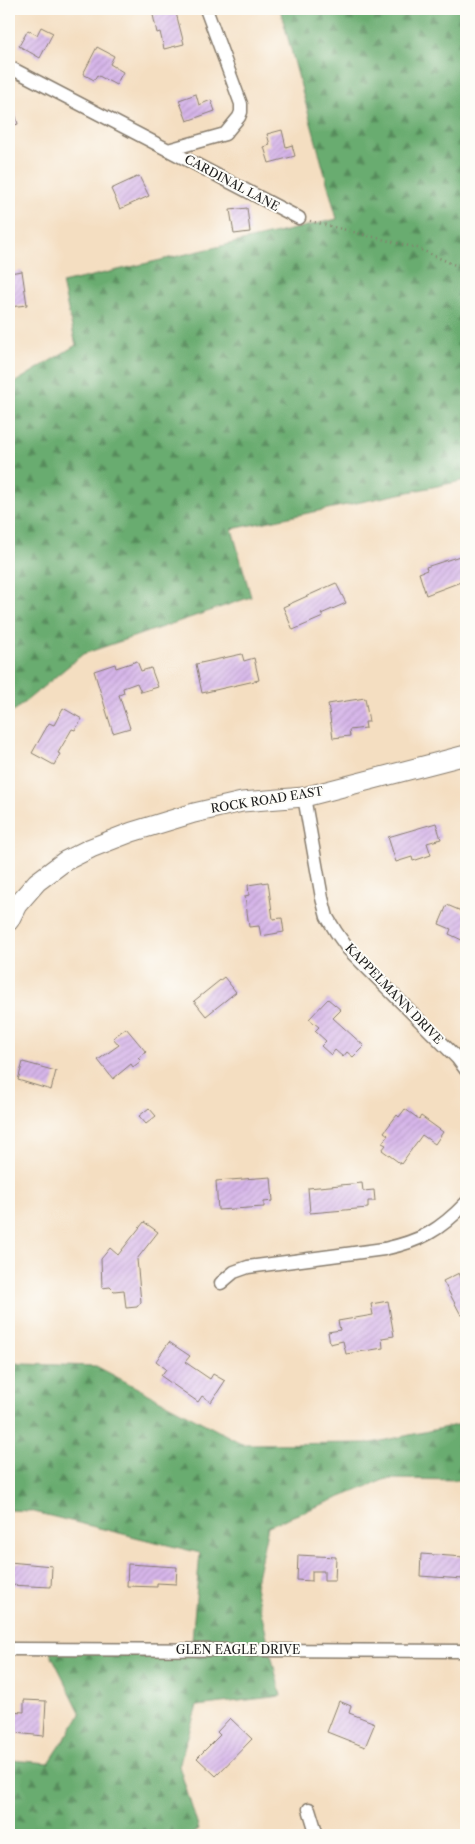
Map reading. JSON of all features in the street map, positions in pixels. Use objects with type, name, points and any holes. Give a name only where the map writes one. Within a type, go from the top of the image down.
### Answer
[{"type":"street","points":[[168,150],[225,134],[232,127],[241,112],[241,104],[206,9]]},
{"type":"street","name":"CARDINAL LANE","points":[[9,66],[299,218]]},
{"type":"street","name":"ROCK ROAD EAST","points":[[9,921],[17,905],[37,882],[65,861],[91,848],[132,832],[194,813],[242,802],[304,797],[466,755]]},
{"type":"street","name":"KAPPELMANN DRIVE","points":[[304,797],[322,898],[328,917],[336,932],[348,949],[457,1058],[466,1070]]},
{"type":"street","points":[[221,1283],[234,1272],[248,1267],[400,1246],[436,1231],[466,1203]]},
{"type":"street","name":"GLEN EAGLE DRIVE","points":[[9,1649],[466,1650]]},
{"type":"street","points":[[308,1809],[317,1835]]},
{"type":"path","points":[[299,218],[417,248],[466,270]]},
{"type":"green space","points":[[280,9],[466,9],[466,480],[232,529],[251,597],[83,654],[14,711],[9,711],[9,386],[76,345],[62,283],[337,219]]},
{"type":"green space","points":[[9,1362],[96,1366],[243,1444],[372,1443],[466,1423],[466,1480],[386,1479],[268,1526],[255,1587],[281,1696],[197,1706],[179,1766],[199,1830],[191,1835],[9,1835],[9,1760],[49,1763],[81,1714],[49,1650],[191,1651],[200,1553],[30,1511],[9,1510]]},
{"type":"building","points":[[175,9],[184,44],[164,49],[160,32],[157,33],[153,15]]},
{"type":"building","points":[[41,27],[53,33],[40,58],[19,46],[28,30],[37,35]]},
{"type":"building","points":[[97,47],[114,56],[110,64],[123,72],[116,85],[97,75],[94,80],[83,74]]},
{"type":"building","points":[[196,94],[199,105],[211,100],[215,111],[187,121],[179,100]]},
{"type":"building","points":[[12,103],[18,124],[9,127],[9,104]]},
{"type":"building","points":[[282,130],[286,147],[292,145],[295,156],[269,163],[264,147],[270,145],[267,134]]},
{"type":"building","points":[[139,176],[149,196],[120,209],[111,189]]},
{"type":"building","points":[[247,208],[250,232],[234,234],[230,210]]},
{"type":"building","points":[[22,271],[27,305],[9,307],[9,273]]},
{"type":"building","points":[[466,554],[466,580],[426,595],[419,573],[427,570],[426,567]]},
{"type":"building","points":[[336,583],[346,603],[321,614],[323,617],[293,630],[283,607]]},
{"type":"building","points":[[242,654],[244,661],[254,658],[259,680],[202,693],[196,664]]},
{"type":"building","points":[[137,661],[141,671],[151,668],[158,687],[141,692],[137,683],[123,688],[124,693],[119,695],[130,728],[113,733],[94,671],[115,664],[116,668]]},
{"type":"building","points":[[365,698],[369,722],[365,722],[366,728],[349,730],[350,736],[333,738],[328,704]]},
{"type":"building","points":[[63,708],[82,719],[75,730],[72,729],[58,753],[60,754],[54,765],[32,753],[49,723],[54,725]]},
{"type":"building","points":[[436,823],[441,839],[427,843],[431,855],[413,861],[412,857],[396,862],[388,837]]},
{"type":"building","points":[[268,882],[273,919],[282,918],[284,932],[261,936],[259,926],[249,927],[245,896],[249,895],[248,885]]},
{"type":"building","points":[[447,905],[466,913],[466,942],[449,934],[451,929],[439,924]]},
{"type":"building","points":[[224,977],[236,992],[206,1016],[194,1001]]},
{"type":"building","points":[[328,999],[341,1010],[333,1018],[364,1046],[353,1057],[347,1052],[343,1057],[335,1050],[331,1055],[321,1046],[326,1041],[315,1031],[319,1027],[309,1019]]},
{"type":"building","points":[[126,1028],[146,1052],[138,1058],[141,1061],[133,1067],[131,1064],[113,1079],[98,1060],[119,1045],[113,1038]]},
{"type":"building","points":[[23,1062],[56,1071],[51,1090],[18,1080]]},
{"type":"building","points":[[149,1108],[156,1116],[146,1124],[139,1116]]},
{"type":"building","points":[[405,1109],[419,1119],[421,1116],[443,1132],[435,1144],[422,1135],[401,1164],[382,1150],[386,1145],[382,1143],[388,1135],[384,1132],[397,1115],[399,1117]]},
{"type":"building","points":[[271,1177],[273,1201],[264,1202],[264,1207],[218,1210],[216,1181]]},
{"type":"building","points":[[362,1183],[363,1191],[374,1190],[375,1201],[368,1201],[368,1208],[310,1213],[308,1188]]},
{"type":"building","points":[[144,1222],[158,1232],[137,1259],[141,1302],[137,1307],[126,1308],[124,1290],[114,1291],[110,1287],[102,1288],[101,1259],[110,1248],[118,1255]]},
{"type":"building","points":[[459,1273],[464,1285],[466,1284],[466,1313],[461,1315],[443,1281]]},
{"type":"building","points":[[388,1301],[394,1336],[382,1338],[383,1348],[346,1354],[343,1341],[330,1344],[328,1332],[340,1330],[338,1321],[373,1315],[371,1304]]},
{"type":"building","points":[[169,1342],[190,1356],[185,1362],[210,1379],[213,1374],[225,1381],[211,1402],[202,1396],[198,1402],[161,1376],[166,1369],[156,1361]]},
{"type":"building","points":[[421,1554],[464,1557],[463,1579],[420,1576]]},
{"type":"building","points":[[298,1555],[336,1557],[335,1581],[324,1581],[324,1571],[312,1571],[312,1581],[297,1580]]},
{"type":"building","points":[[9,1562],[52,1566],[51,1587],[9,1585]]},
{"type":"building","points":[[128,1564],[177,1567],[176,1584],[157,1583],[157,1587],[127,1586]]},
{"type":"building","points":[[24,1700],[46,1701],[44,1736],[15,1733],[14,1741],[9,1741],[9,1711],[24,1712]]},
{"type":"building","points":[[339,1701],[351,1706],[349,1713],[375,1723],[365,1747],[327,1732]]},
{"type":"building","points":[[230,1718],[252,1739],[216,1776],[197,1758],[220,1735],[217,1732]]}]
